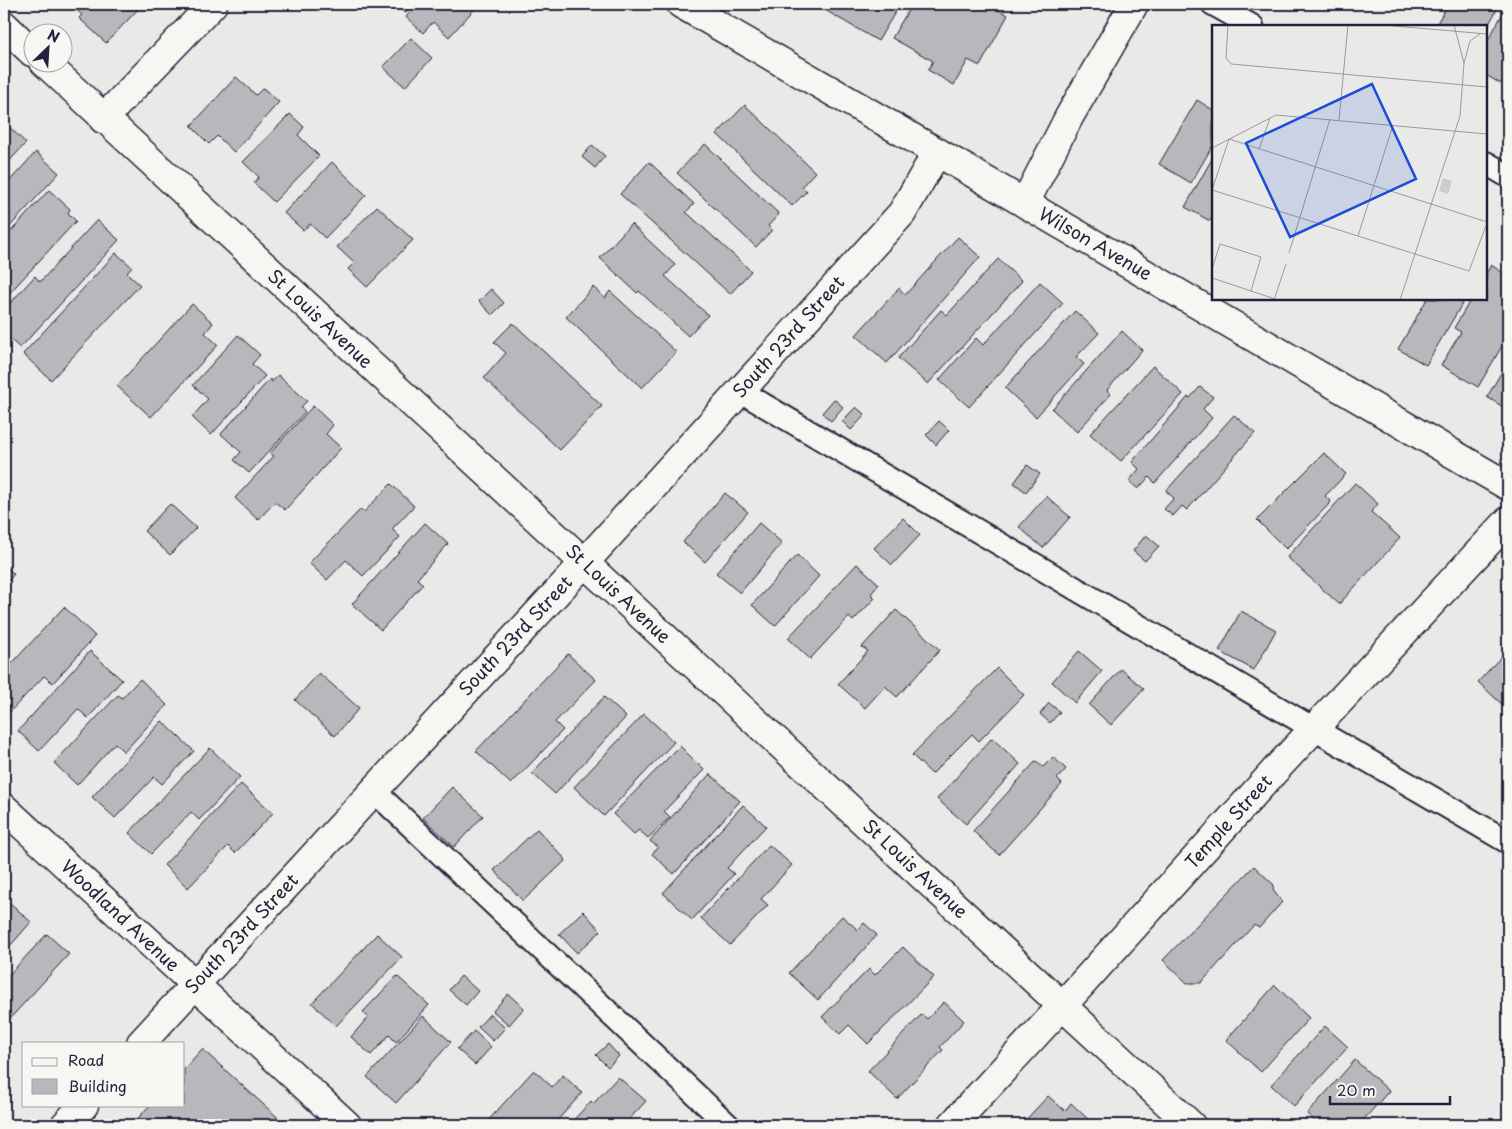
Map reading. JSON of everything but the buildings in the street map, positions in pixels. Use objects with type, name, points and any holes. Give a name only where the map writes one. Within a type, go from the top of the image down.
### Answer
[{"type":"street","points":[[104,119],[213,4]]},
{"type":"street","name":"Wilson Avenue","points":[[681,4],[1508,486]]},
{"type":"street","points":[[1024,203],[1069,118],[1134,4]]},
{"type":"street","points":[[4,25],[22,42]]},
{"type":"street","name":"St Louis Avenue","points":[[55,72],[1191,1125]]},
{"type":"street","name":"South 23rd Street","points":[[143,1042],[902,213],[937,152]]},
{"type":"street","name":"Temple Street","points":[[952,1125],[1314,729],[1508,521]]},
{"type":"street","name":"Woodland Avenue","points":[[4,808],[347,1125]]},
{"type":"street","points":[[66,1125],[83,1106]]},
{"type":"lane","points":[[1213,4],[1250,25]]},
{"type":"lane","points":[[1487,164],[1508,176]]},
{"type":"lane","points":[[740,391],[1508,842]]},
{"type":"lane","points":[[374,791],[728,1125]]}]
